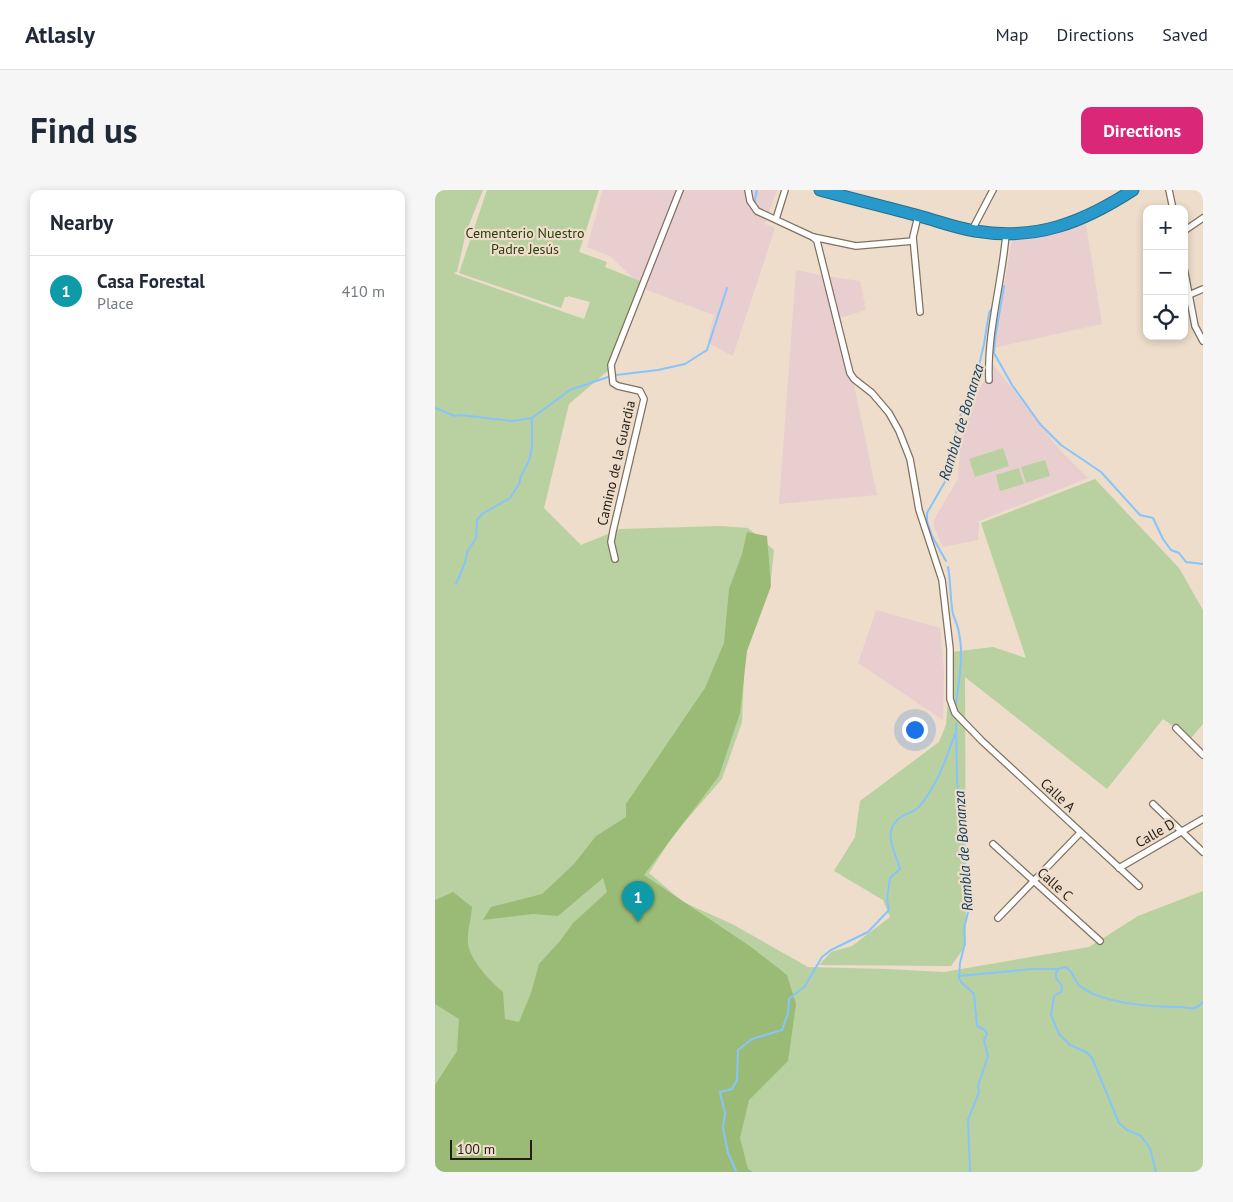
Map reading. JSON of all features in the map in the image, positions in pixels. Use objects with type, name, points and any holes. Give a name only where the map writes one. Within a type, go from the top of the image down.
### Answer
[{"type":"highway","points":[[819,190],[973,230],[1006,234],[1063,226],[1099,211],[1133,190]]},
{"type":"street","name":"Camino de la Guardia","points":[[615,559],[611,542],[613,531],[645,399],[640,391],[613,383],[611,365],[680,190]]},
{"type":"street","points":[[748,190],[752,206],[757,211],[813,237],[856,246],[913,241]]},
{"type":"street","points":[[776,220],[785,190]]},
{"type":"street","points":[[973,230],[993,190]]},
{"type":"street","points":[[1169,190],[1172,205]]},
{"type":"street","points":[[918,216],[913,241],[920,312]]},
{"type":"street","points":[[1188,228],[1203,218]]},
{"type":"street","points":[[989,380],[988,355],[1004,259],[1006,234]]},
{"type":"street","name":"Calle A","points":[[813,237],[819,248],[850,373],[854,380],[872,393],[889,414],[899,431],[910,459],[919,510],[942,580],[950,649],[950,699],[955,713],[1139,886]]},
{"type":"street","points":[[1189,295],[1203,289]]},
{"type":"street","points":[[1188,290],[1195,326],[1203,341]]},
{"type":"street","points":[[1175,728],[1203,755]]},
{"type":"street","points":[[1153,804],[1203,852]]},
{"type":"street","name":"Calle D","points":[[1119,868],[1203,819]]},
{"type":"street","points":[[998,918],[1081,833]]},
{"type":"street","name":"Calle C","points":[[993,844],[1100,941]]},
{"type":"shaded area","points":[[603,190],[777,190],[765,224],[775,228],[733,356],[710,344],[708,341],[714,315],[646,290],[610,256],[587,247]]},
{"type":"shaded area","points":[[1086,224],[1102,324],[993,348],[1012,240]]},
{"type":"shaded area","points":[[796,270],[860,281],[866,310],[840,318],[877,495],[779,504]]},
{"type":"shaded area","points":[[993,364],[1059,449],[1088,478],[979,521],[978,540],[943,547],[933,525],[936,516],[958,479],[960,445],[970,407]]},
{"type":"shaded area","points":[[876,610],[940,628],[944,670],[943,720],[858,663]]},
{"type":"green space","name":"Cementerio Nuestro Padre Jesús","points":[[435,190],[483,190],[466,232],[457,272],[453,273],[584,319],[590,302],[568,296],[565,297],[561,308],[459,273],[487,190],[599,190],[579,252],[607,262],[605,267],[645,283],[610,369],[569,404],[544,508],[581,545],[620,529],[720,526],[748,528],[774,550],[770,588],[745,653],[742,722],[722,779],[674,834],[649,873],[683,902],[732,924],[808,967],[944,972],[1089,947],[1138,916],[1203,891],[1203,1172],[435,1172]]},
{"type":"green space","points":[[1003,448],[1009,466],[975,477],[969,459]]},
{"type":"green space","points":[[1045,460],[1050,476],[1026,483],[1021,467]]},
{"type":"green space","points":[[1019,468],[1024,484],[1000,491],[996,475]]},
{"type":"green space","points":[[1095,479],[1179,568],[1203,610],[1203,724],[1191,738],[1163,719],[1107,789],[965,677],[966,945],[951,966],[819,965],[831,952],[852,946],[890,917],[883,900],[834,871],[855,837],[860,801],[939,742],[946,725],[952,652],[993,647],[1026,658],[981,523]]},
{"type":"green space","points":[[747,532],[767,536],[771,586],[747,651],[740,713],[719,776],[644,875],[751,947],[787,975],[796,1004],[788,1061],[749,1100],[740,1138],[748,1169],[753,1172],[435,1172],[435,1085],[457,1051],[459,1019],[435,1004],[435,900],[453,892],[472,907],[468,935],[470,950],[482,970],[503,992],[505,1019],[519,1022],[531,993],[539,964],[573,923],[607,892],[603,878],[558,916],[533,914],[483,920],[491,907],[542,894],[574,864],[596,836],[626,817],[626,804],[705,688],[724,643],[729,589],[742,554]]},
{"type":"waterway","points":[[754,204],[757,190]]},
{"type":"waterway","points":[[1004,286],[994,353],[1012,385],[1040,424],[1061,445],[1101,472],[1140,515],[1153,518],[1163,539],[1171,550],[1179,553],[1186,562],[1203,564]]},
{"type":"waterway","points":[[616,375],[658,370],[685,364],[707,350],[727,288]]},
{"type":"waterway","name":"Rambla de Bonanza","points":[[946,561],[932,536],[927,521],[927,513],[946,480],[958,423],[966,398],[976,378],[989,313],[992,308]]},
{"type":"waterway","points":[[435,408],[455,416],[512,421],[532,418],[570,390],[608,377]]},
{"type":"waterway","points":[[456,584],[465,563],[467,552],[476,538],[477,520],[482,514],[510,498],[519,484],[529,461],[532,447],[532,418]]},
{"type":"waterway","name":"Rambla de Bonanza","points":[[948,567],[952,608],[959,630],[961,650],[961,668],[956,704]]},
{"type":"waterway","name":"Rambla de Bonanza","points":[[956,724],[957,780],[967,896],[970,904],[964,929],[965,943],[960,963],[959,978],[974,994],[977,1026],[985,1030],[987,1034],[984,1040],[988,1056],[978,1086],[979,1092],[968,1120],[970,1172]]},
{"type":"waterway","points":[[736,1171],[728,1153],[723,1128],[725,1113],[720,1092],[732,1089],[737,1080],[738,1050],[752,1039],[782,1030],[788,1013],[789,999],[805,986],[822,957],[831,950],[868,932],[889,910],[887,899],[890,878],[900,869],[891,838],[892,828],[897,820],[915,810],[925,799],[940,772],[955,734]]},
{"type":"waterway","points":[[959,976],[1065,967],[1079,985],[1088,991],[1113,1000],[1142,1005],[1189,1008],[1197,1007],[1203,1002]]},
{"type":"waterway","points":[[1058,970],[1056,978],[1062,986],[1061,992],[1054,996],[1051,1015],[1059,1034],[1070,1045],[1086,1052],[1092,1058],[1119,1123],[1127,1130],[1141,1136],[1150,1148],[1156,1172]]},
{"type":"place","name":"Casa Forestal","points":[[638,922]]}]
